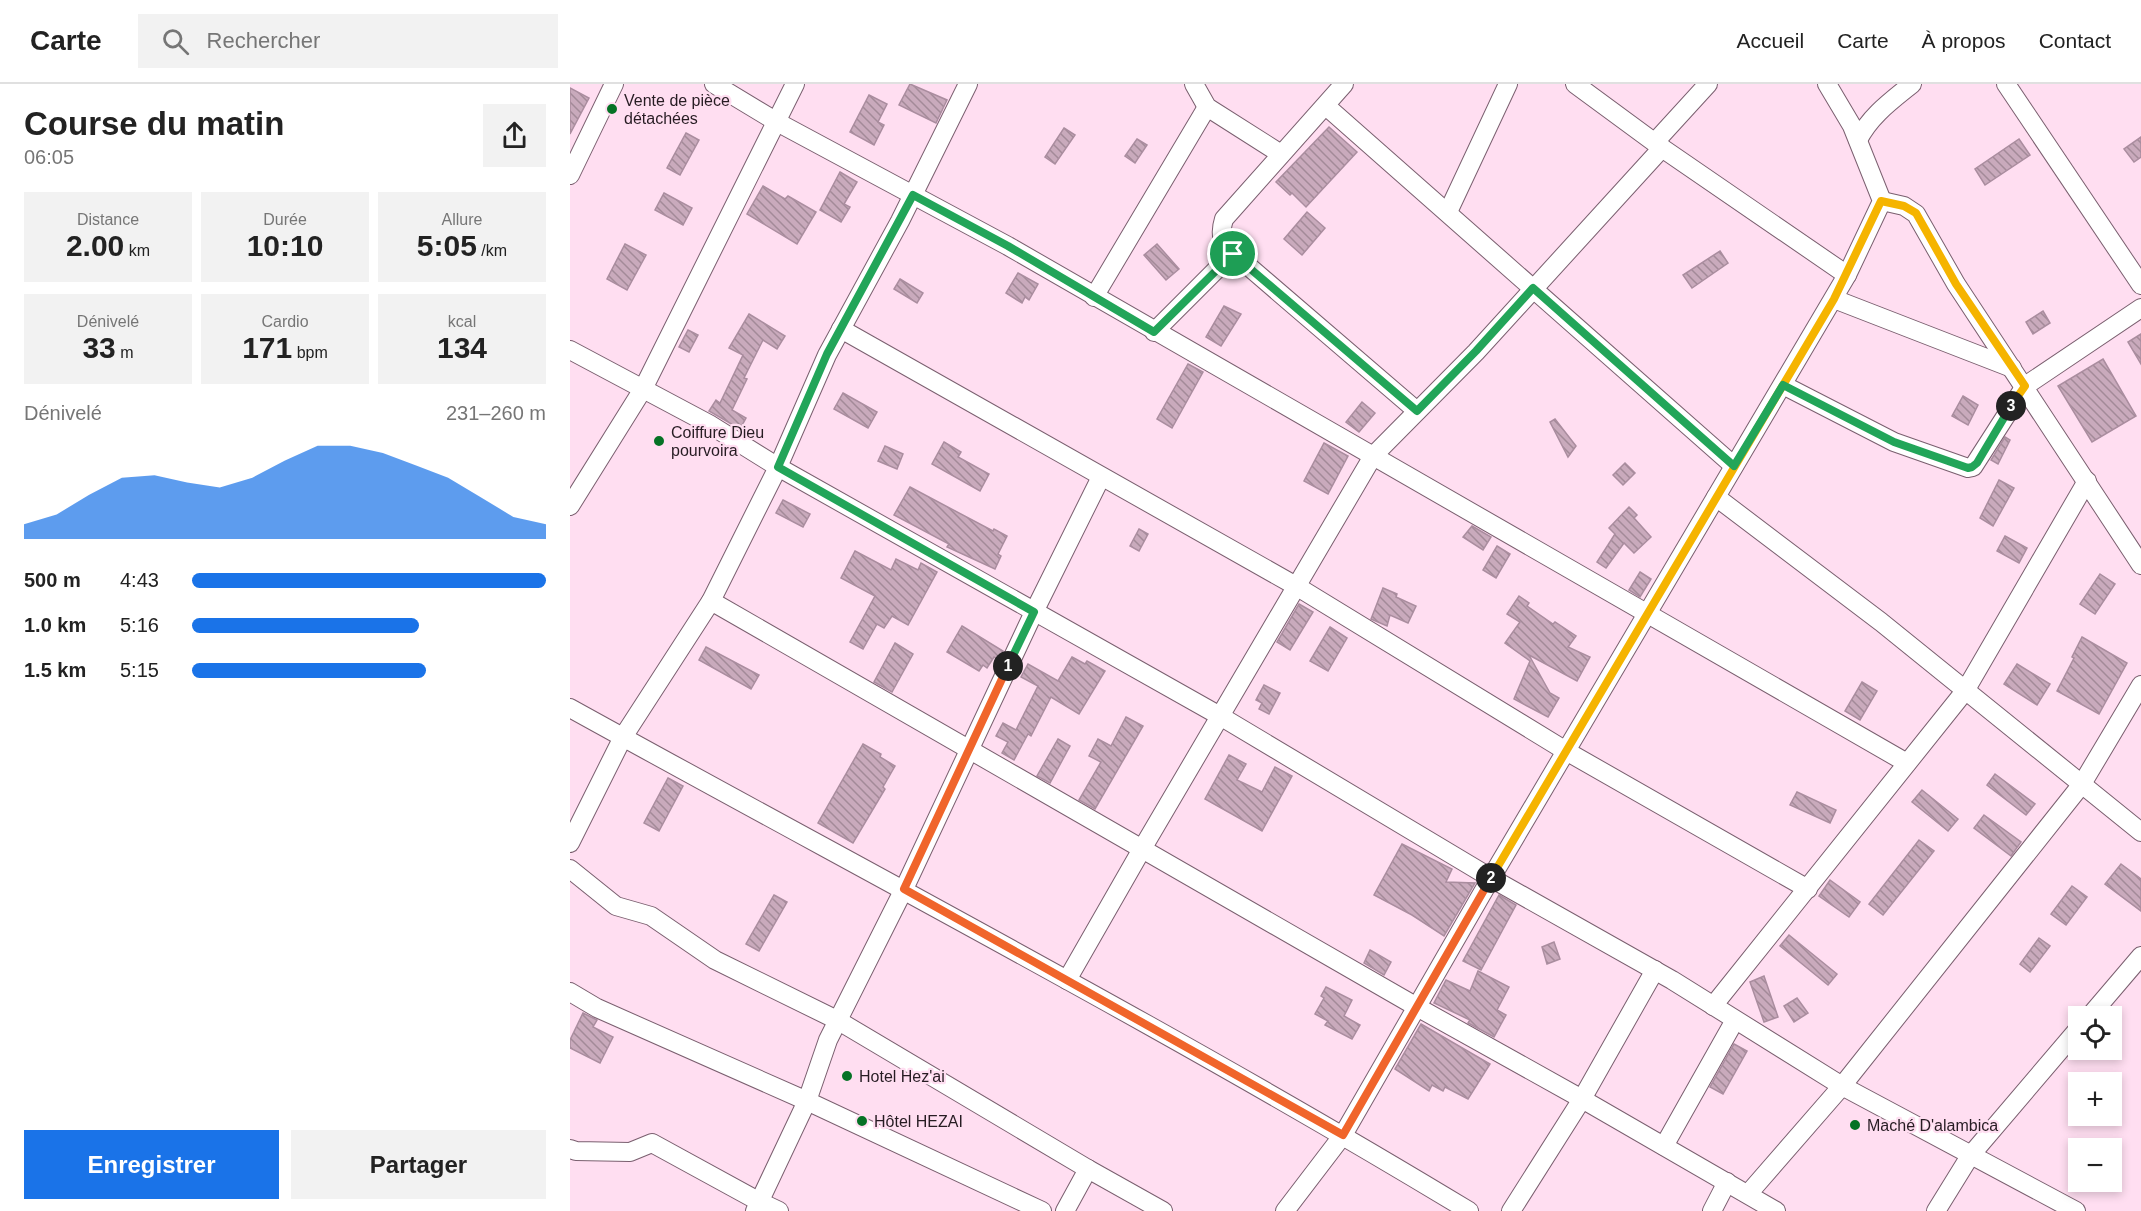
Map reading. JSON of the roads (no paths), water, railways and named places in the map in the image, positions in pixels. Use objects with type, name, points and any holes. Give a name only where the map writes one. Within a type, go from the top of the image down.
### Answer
[{"type":"street","points":[[570,175],[614,84]]},
{"type":"street","points":[[714,84],[777,122],[965,222],[1907,763]]},
{"type":"street","points":[[570,506],[644,389],[795,84]]},
{"type":"street","points":[[570,843],[622,737],[711,601],[778,467],[810,390],[913,195],[968,84]]},
{"type":"street","points":[[1194,84],[1207,107],[1281,154]]},
{"type":"street","points":[[1344,84],[1224,219],[1220,232],[1224,244],[1233,254],[1417,411]]},
{"type":"street","points":[[1448,212],[1508,84]]},
{"type":"street","points":[[1575,84],[1658,145],[1847,275]]},
{"type":"street","points":[[1067,980],[1373,456],[1476,351],[1533,288],[1708,84]]},
{"type":"street","points":[[1285,1211],[1343,1135],[1491,878],[1847,275],[1881,201],[1852,126],[1827,84]]},
{"type":"street","points":[[1858,140],[1865,125],[1912,84]]},
{"type":"street","points":[[2006,84],[2141,285]]},
{"type":"street","points":[[1326,106],[1734,466]]},
{"type":"street","points":[[1094,297],[1207,107]]},
{"type":"street","points":[[1881,201],[1904,206],[1916,213],[1956,284],[2141,565]]},
{"type":"street","points":[[1154,332],[1233,254]]},
{"type":"street","points":[[1834,299],[2012,368]]},
{"type":"street","points":[[1783,385],[1894,442],[1968,468],[1977,463],[2025,386],[2141,308]]},
{"type":"street","points":[[841,329],[1296,586],[1566,751],[1808,889]]},
{"type":"street","points":[[570,350],[709,424],[778,467],[1220,716],[1491,878],[1654,970],[1842,1086],[2076,1211]]},
{"type":"street","points":[[757,1207],[807,1101],[820,1060],[837,1020],[904,889],[1034,612],[1101,477]]},
{"type":"street","points":[[1713,1006],[1965,691],[2087,481]]},
{"type":"street","points":[[1716,497],[1881,622],[2141,832]]},
{"type":"street","points":[[711,601],[1776,1211]]},
{"type":"street","points":[[1748,1194],[1842,1086],[2082,784],[2141,685]]},
{"type":"street","points":[[570,708],[1067,980],[1343,1135],[1469,1211]]},
{"type":"street","points":[[570,869],[616,906],[651,916],[715,960],[837,1020],[1088,1169],[1164,1211]]},
{"type":"street","points":[[2098,1006],[2141,956]]},
{"type":"street","points":[[1511,1211],[1582,1099],[1654,970]]},
{"type":"street","points":[[570,992],[597,1008],[807,1101],[1042,1211]]},
{"type":"street","points":[[1664,1146],[1735,1020]]},
{"type":"street","points":[[1936,1211],[1970,1156],[2068,1041]]},
{"type":"street","points":[[570,1149],[630,1152],[652,1143],[757,1207],[780,1211]]},
{"type":"street","points":[[1065,1211],[1088,1169]]},
{"type":"street","points":[[1712,1211],[1727,1182]]},
{"type":"place","name":"Vente de pièce détachées","points":[[612,109]]},
{"type":"place","name":"Coiffure Dieu pourvoira","points":[[659,441]]},
{"type":"place","name":"Hotel Hez'ai","points":[[847,1076]]},
{"type":"place","name":"Hôtel HEZAI","points":[[862,1121]]},
{"type":"place","name":"Maché D'alambica","points":[[1855,1125]]}]
